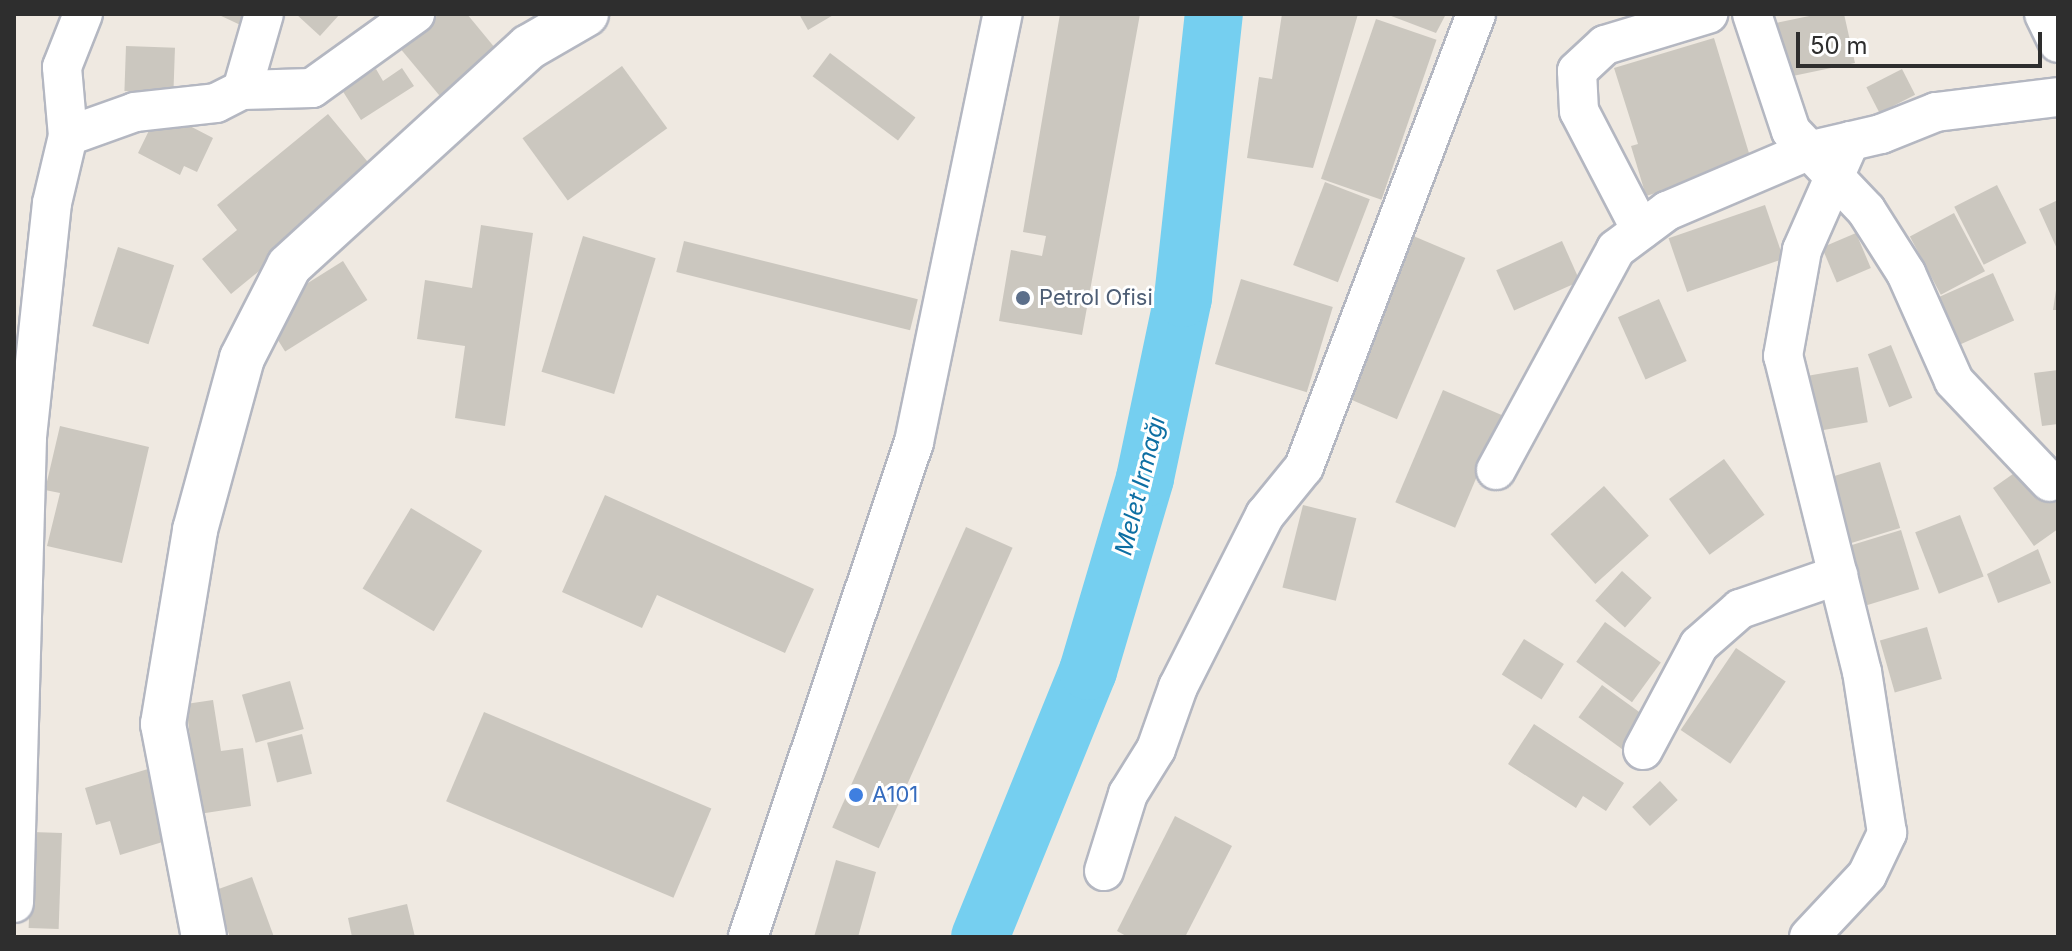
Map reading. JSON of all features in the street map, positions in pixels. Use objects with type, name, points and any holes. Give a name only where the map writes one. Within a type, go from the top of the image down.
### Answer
[{"type":"main road","points":[[204,937],[163,724],[195,530],[242,358],[289,266],[529,47],[586,14]]},
{"type":"street","points":[[14,903],[21,438],[52,203],[68,136],[62,67],[83,14]]},
{"type":"street","points":[[242,90],[264,14]]},
{"type":"street","points":[[68,136],[135,112],[216,103],[242,90],[312,88],[415,14]]},
{"type":"street","points":[[748,937],[914,442],[1003,14]]},
{"type":"street","points":[[1104,871],[1128,794],[1156,749],[1178,687],[1265,515],[1304,467],[1476,14]]},
{"type":"street","points":[[1641,230],[1579,111],[1577,71],[1605,45],[1708,14]]},
{"type":"street","points":[[1752,14],[1791,131],[1866,210],[1906,273],[1954,381],[2050,482]]},
{"type":"street","points":[[2044,14],[2058,43]]},
{"type":"street","points":[[1496,470],[1616,249],[1667,211],[1821,164],[1850,141],[1936,112],[2058,97]]},
{"type":"street","points":[[1809,937],[1867,875],[1887,833],[1862,672],[1783,356],[1821,164]]},
{"type":"street","points":[[1643,750],[1699,645],[1740,609],[1838,575]]},
{"type":"building","points":[[217,14],[256,14],[249,29]]},
{"type":"building","points":[[296,14],[340,14],[320,36]]},
{"type":"building","points":[[439,14],[467,14],[500,54],[444,101],[399,47]]},
{"type":"building","points":[[799,14],[835,14],[808,30]]},
{"type":"building","points":[[1060,14],[1140,14],[1082,335],[999,321],[1011,250],[1042,256],[1046,236],[1023,232]]},
{"type":"building","points":[[1282,14],[1358,14],[1313,168],[1247,158],[1259,77],[1272,79]]},
{"type":"building","points":[[1386,14],[1446,14],[1436,33]]},
{"type":"building","points":[[1819,14],[1844,14],[1855,63],[1788,77],[1776,23]]},
{"type":"building","points":[[1376,19],[1437,40],[1381,200],[1321,179]]},
{"type":"building","points":[[1714,38],[1752,163],[1646,196],[1631,146],[1638,144],[1614,68]]},
{"type":"building","points":[[126,46],[175,48],[173,93],[124,91]]},
{"type":"building","points":[[830,53],[915,117],[898,141],[813,76]]},
{"type":"building","points":[[622,66],[667,128],[568,201],[522,138]]},
{"type":"building","points":[[402,68],[414,86],[361,120],[342,90],[376,69],[383,81]]},
{"type":"building","points":[[1902,69],[1915,95],[1880,113],[1866,87]]},
{"type":"building","points":[[159,110],[213,138],[197,172],[184,166],[180,175],[138,153]]},
{"type":"building","points":[[328,114],[372,167],[285,238],[291,245],[231,294],[202,259],[237,230],[217,205]]},
{"type":"building","points":[[1325,182],[1370,199],[1338,282],[1293,265]]},
{"type":"building","points":[[1997,185],[2027,243],[1984,265],[1954,207]]},
{"type":"building","points":[[2058,200],[2058,251],[2039,209]]},
{"type":"building","points":[[1765,205],[1784,259],[1687,292],[1669,238]]},
{"type":"building","points":[[1954,213],[1985,271],[1941,295],[1910,236]]},
{"type":"building","points":[[481,225],[533,233],[505,426],[455,418],[465,346],[417,339],[425,280],[472,288]]},
{"type":"building","points":[[1856,233],[1871,268],[1837,282],[1822,247]]},
{"type":"building","points":[[1411,235],[1465,258],[1397,419],[1343,396]]},
{"type":"building","points":[[583,236],[656,258],[614,394],[541,372]]},
{"type":"building","points":[[684,241],[918,299],[910,330],[676,272]]},
{"type":"building","points":[[1562,241],[1580,281],[1514,310],[1496,270]]},
{"type":"building","points":[[118,247],[174,265],[148,344],[92,326]]},
{"type":"building","points":[[343,261],[367,300],[285,351],[261,312]]},
{"type":"building","points":[[1993,273],[2014,321],[1954,347],[1933,300]]},
{"type":"building","points":[[1241,279],[1333,307],[1307,392],[1215,364]]},
{"type":"building","points":[[2056,290],[2058,310],[2053,310]]},
{"type":"building","points":[[1659,299],[1687,361],[1646,379],[1618,317]]},
{"type":"building","points":[[1891,345],[1912,398],[1889,407],[1868,354]]},
{"type":"building","points":[[1858,367],[1868,422],[1814,432],[1804,377]]},
{"type":"building","points":[[2058,370],[2058,424],[2042,426],[2034,373]]},
{"type":"building","points":[[1443,390],[1503,415],[1455,528],[1395,502]]},
{"type":"building","points":[[60,426],[149,447],[122,563],[47,546],[60,493],[45,490]]},
{"type":"building","points":[[1724,459],[1765,515],[1710,555],[1669,499]]},
{"type":"building","points":[[1880,462],[1900,528],[1846,545],[1825,479]]},
{"type":"building","points":[[2030,462],[2058,504],[2058,529],[2034,546],[1993,488]]},
{"type":"building","points":[[1604,486],[1649,536],[1595,584],[1550,534]]},
{"type":"building","points":[[605,495],[814,589],[785,653],[657,595],[642,628],[562,592]]},
{"type":"building","points":[[1303,505],[1356,518],[1336,601],[1282,587]]},
{"type":"building","points":[[411,508],[482,551],[434,631],[363,589]]},
{"type":"building","points":[[1960,515],[1984,577],[1939,594],[1915,532]]},
{"type":"building","points":[[966,527],[1013,548],[879,848],[832,828]]},
{"type":"building","points":[[1901,530],[1919,589],[1857,608],[1839,549]]},
{"type":"building","points":[[2038,549],[2051,583],[1998,603],[1987,574]]},
{"type":"building","points":[[1622,571],[1652,598],[1625,627],[1595,601]]},
{"type":"building","points":[[1605,622],[1661,663],[1632,702],[1576,662]]},
{"type":"building","points":[[1927,627],[1942,679],[1895,692],[1880,641]]},
{"type":"building","points":[[1524,639],[1564,664],[1542,700],[1502,675]]},
{"type":"building","points":[[1736,648],[1786,682],[1730,764],[1681,730]]},
{"type":"building","points":[[290,681],[304,729],[256,743],[242,695]]},
{"type":"building","points":[[1602,685],[1651,720],[1627,753],[1578,717]]},
{"type":"building","points":[[213,700],[221,751],[243,748],[251,806],[199,814],[186,704]]},
{"type":"building","points":[[484,712],[711,809],[673,898],[446,801]]},
{"type":"building","points":[[1534,724],[1624,783],[1606,811],[1583,796],[1576,808],[1508,764]]},
{"type":"building","points":[[302,734],[312,774],[277,782],[267,743]]},
{"type":"building","points":[[148,769],[169,840],[120,855],[110,821],[96,825],[85,788]]},
{"type":"building","points":[[1660,781],[1678,800],[1650,826],[1632,807]]},
{"type":"building","points":[[1175,816],[1232,846],[1185,937],[1128,937],[1117,931]]},
{"type":"building","points":[[32,832],[62,833],[59,929],[29,928]]},
{"type":"building","points":[[836,860],[876,872],[858,937],[814,937]]},
{"type":"building","points":[[252,877],[274,937],[230,937],[213,891]]},
{"type":"building","points":[[407,904],[415,937],[352,937],[348,918]]},
{"type":"waterway","name":"Melet Irmağı","points":[[980,937],[1088,671],[1145,478],[1183,298],[1214,14]]},
{"type":"place","name":"Petrol Ofisi","points":[[1023,298]]},
{"type":"place","name":"A101","points":[[856,795]]}]
